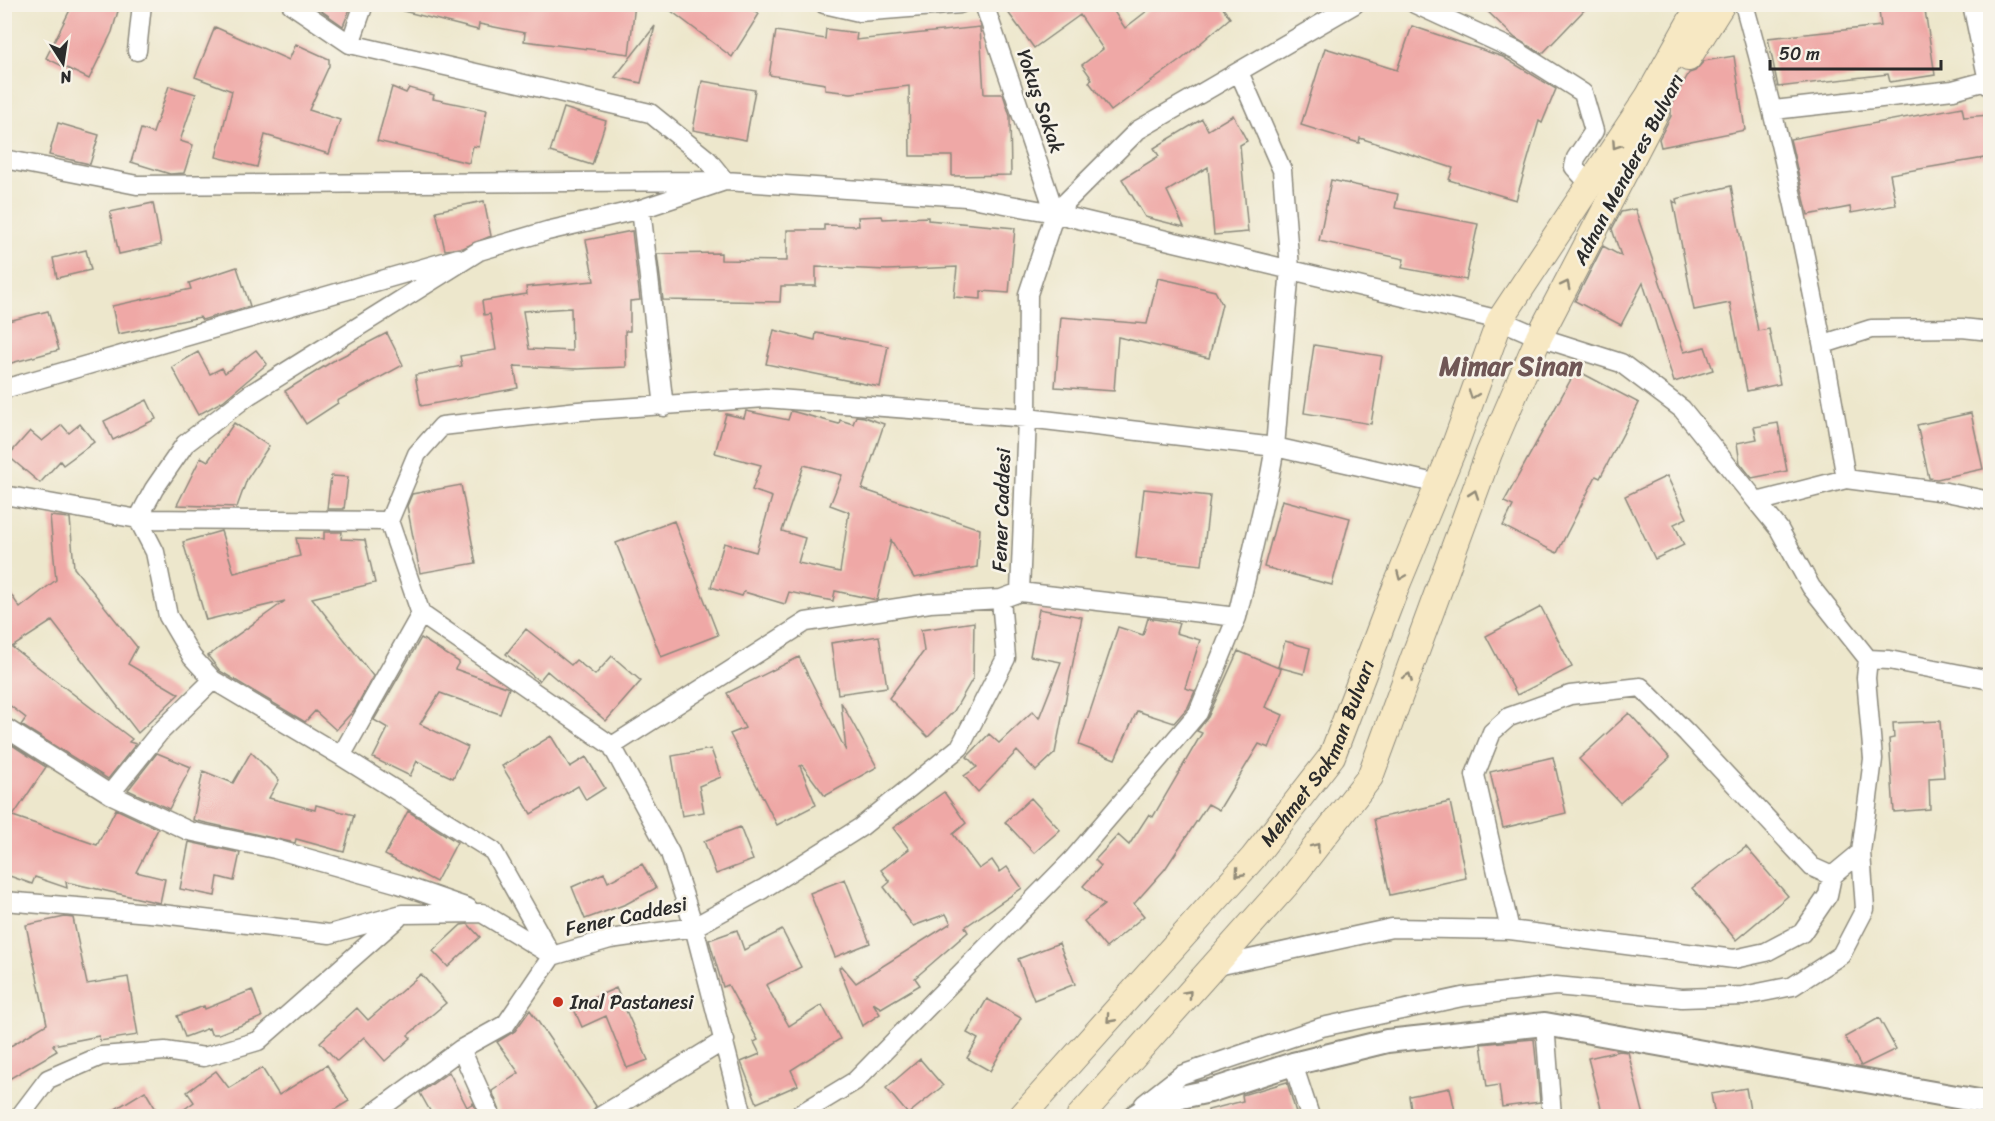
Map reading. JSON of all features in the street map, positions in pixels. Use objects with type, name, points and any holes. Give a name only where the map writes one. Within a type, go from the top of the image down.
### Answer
[{"type":"main road","name":"Adnan Menderes Bulvarı","points":[[1500,320],[1648,97],[1700,4]]},
{"type":"main road","name":"Adnan Menderes Bulvarı","points":[[1539,337],[1661,102],[1722,4]]},
{"type":"main road","name":"Mehmet Sakman Bulvarı","points":[[1022,1116],[1253,858],[1332,756],[1396,587],[1439,484],[1500,320]]},
{"type":"main road","points":[[1080,1116],[1286,885],[1370,777],[1489,453],[1539,337]]},
{"type":"street","points":[[136,51],[142,4]]},
{"type":"street","points":[[291,4],[350,44],[650,114],[708,160],[725,181]]},
{"type":"street","points":[[350,44],[363,4]]},
{"type":"street","points":[[825,4],[859,12],[960,4]]},
{"type":"street","name":"Yokuş Sokak","points":[[984,4],[1055,213]]},
{"type":"street","points":[[1055,213],[1138,130],[1355,4]]},
{"type":"street","points":[[1415,4],[1461,23],[1517,51],[1583,93],[1594,131],[1576,158],[1574,167],[1584,178],[1592,182]]},
{"type":"street","points":[[1459,4],[1461,23]]},
{"type":"street","points":[[1744,4],[1774,110],[1824,344],[1846,479]]},
{"type":"street","points":[[1972,4],[1990,86]]},
{"type":"street","points":[[797,1116],[855,1081],[1073,858],[1198,713],[1237,617],[1275,447],[1290,268],[1282,170],[1239,72]]},
{"type":"street","points":[[1774,110],[1953,90],[1986,81],[1990,86]]},
{"type":"street","points":[[4,159],[136,185],[725,181],[966,197],[1055,213],[1500,320],[1539,337],[1621,363],[1682,410],[1779,529],[1811,587],[1868,659],[1866,678],[1873,759],[1861,852],[1864,909],[1841,955],[1793,986],[1743,996],[1692,998],[1556,987],[1462,997],[1322,1026],[1181,1075],[1128,1116]]},
{"type":"street","points":[[4,389],[547,231],[641,209],[725,181]]},
{"type":"street","points":[[641,209],[664,407]]},
{"type":"street","name":"Fener Caddesi","points":[[370,1116],[461,1049],[506,1024],[552,956],[610,939],[694,927],[763,889],[861,827],[960,747],[1006,658],[1001,599],[1020,592],[1027,418],[1028,294],[1055,213]]},
{"type":"street","points":[[138,519],[154,489],[185,444],[249,395],[479,251]]},
{"type":"street","points":[[1824,344],[1871,329],[1962,328],[1990,331]]},
{"type":"street","points":[[743,1116],[694,927],[670,853],[612,746],[422,614],[389,521],[417,454],[442,426],[578,411],[664,407],[765,398],[1027,418],[1275,447],[1439,484]]},
{"type":"street","points":[[1757,502],[1846,479],[1946,492],[1990,501]]},
{"type":"street","points":[[4,495],[138,519],[389,521]]},
{"type":"street","points":[[138,519],[155,552],[168,616],[192,657],[213,680],[341,756],[493,851],[552,956]]},
{"type":"street","points":[[1020,592],[1237,617]]},
{"type":"street","points":[[612,746],[806,622],[930,603],[1001,599]]},
{"type":"street","points":[[341,756],[422,614]]},
{"type":"street","points":[[1868,659],[1889,660],[1990,680]]},
{"type":"street","points":[[110,795],[159,733],[213,680]]},
{"type":"street","points":[[1510,930],[1475,775],[1492,732],[1509,717],[1570,695],[1641,687],[1688,733],[1812,867],[1832,876]]},
{"type":"street","points":[[4,727],[110,795],[189,831],[286,852],[399,884],[482,913],[552,956]]},
{"type":"street","points":[[1213,966],[1392,928],[1510,930],[1734,959],[1766,952],[1802,933],[1828,895],[1832,876],[1861,852]]},
{"type":"street","points":[[4,901],[162,914],[330,934],[402,914],[482,913]]},
{"type":"street","points":[[20,1116],[48,1079],[101,1056],[165,1051],[204,1057],[258,1041],[402,914]]},
{"type":"street","points":[[1545,1024],[1552,1116]]},
{"type":"street","points":[[1135,1116],[1157,1102],[1210,1091],[1293,1064],[1387,1041],[1545,1024],[1990,1103]]},
{"type":"street","points":[[601,1116],[724,1040]]},
{"type":"street","points":[[461,1049],[491,1116]]},
{"type":"street","points":[[1293,1064],[1310,1116]]},
{"type":"building","points":[[73,4],[120,4],[112,32],[89,79],[46,58]]},
{"type":"building","points":[[312,4],[352,4],[343,26]]},
{"type":"building","points":[[404,4],[635,4],[629,54],[524,41],[525,33],[479,24],[478,30],[403,11]]},
{"type":"building","points":[[662,4],[743,4],[759,14],[732,57]]},
{"type":"building","points":[[1002,4],[1109,4],[1125,28],[1156,4],[1220,4],[1230,18],[1182,59],[1111,111],[1089,82],[1092,79],[1082,65],[1103,49],[1080,15],[1034,48]]},
{"type":"building","points":[[1480,4],[1590,4],[1542,54],[1515,38]]},
{"type":"building","points":[[1878,4],[1924,4],[1935,75],[1890,82],[1888,74],[1778,87],[1768,38],[1881,26]]},
{"type":"building","points":[[655,26],[641,83],[615,77]]},
{"type":"building","points":[[1412,26],[1503,57],[1556,89],[1542,123],[1539,121],[1516,200],[1449,180],[1453,168],[1360,138],[1359,143],[1301,125],[1325,48],[1397,70]]},
{"type":"building","points":[[215,27],[289,60],[296,44],[329,59],[329,66],[309,110],[340,120],[329,154],[265,135],[257,167],[216,157],[232,91],[195,77]]},
{"type":"building","points":[[980,27],[984,94],[1003,94],[1010,116],[1011,175],[952,176],[952,156],[910,156],[909,86],[851,93],[825,90],[825,84],[769,75],[776,31],[825,39],[826,29],[857,33],[856,40]]},
{"type":"building","points":[[1734,56],[1745,130],[1661,147],[1659,139],[1671,116],[1671,105],[1689,73],[1695,71],[1704,61]]},
{"type":"building","points":[[702,81],[755,90],[746,140],[693,130]]},
{"type":"building","points":[[169,86],[196,94],[180,141],[193,145],[184,173],[170,174],[131,162],[141,129],[153,133]]},
{"type":"building","points":[[392,87],[406,93],[409,88],[434,95],[433,99],[487,110],[479,147],[473,146],[469,163],[377,141]]},
{"type":"building","points":[[1962,107],[1964,117],[1990,115],[1990,157],[1890,174],[1896,205],[1851,213],[1850,207],[1808,215],[1790,139]]},
{"type":"building","points":[[564,108],[606,121],[592,165],[550,152]]},
{"type":"building","points":[[1233,115],[1247,141],[1240,145],[1248,232],[1214,235],[1208,167],[1167,191],[1184,227],[1145,217],[1122,179],[1159,156],[1154,148],[1202,119],[1208,130]]},
{"type":"building","points":[[58,123],[99,135],[90,164],[49,155]]},
{"type":"building","points":[[1331,180],[1398,194],[1395,208],[1478,224],[1466,280],[1402,268],[1404,259],[1319,241]]},
{"type":"building","points":[[1731,186],[1758,331],[1769,329],[1780,384],[1747,391],[1730,303],[1694,310],[1673,201],[1677,204],[1676,199]]},
{"type":"building","points":[[484,201],[491,236],[463,248],[445,250],[436,211]]},
{"type":"building","points":[[153,203],[161,245],[119,254],[110,212]]},
{"type":"building","points":[[1635,209],[1684,352],[1705,347],[1713,370],[1674,382],[1643,283],[1621,325],[1575,301],[1603,246],[1621,256],[1612,229],[1621,212]]},
{"type":"building","points":[[882,216],[883,219],[928,217],[928,220],[1015,228],[1009,293],[981,291],[981,299],[954,297],[957,267],[888,270],[816,267],[816,286],[781,286],[780,302],[663,300],[657,254],[721,253],[721,260],[787,261],[787,230],[824,230],[824,225],[859,226],[858,217]]},
{"type":"building","points":[[632,231],[640,300],[630,301],[630,331],[625,331],[626,367],[578,369],[514,366],[518,388],[421,406],[415,375],[462,366],[460,356],[496,350],[490,314],[484,315],[482,301],[527,294],[526,287],[594,281],[586,240]],"holes":[[[571,308],[572,351],[529,349],[523,311]]]},
{"type":"building","points":[[86,250],[91,270],[57,278],[53,258]]},
{"type":"building","points":[[237,267],[250,306],[202,320],[200,317],[118,334],[112,306],[191,289],[189,283]]},
{"type":"building","points":[[1158,278],[1215,291],[1222,304],[1209,358],[1118,337],[1114,391],[1055,387],[1061,317],[1147,324]]},
{"type":"building","points":[[48,311],[59,350],[4,365],[4,322]]},
{"type":"building","points":[[774,330],[815,340],[816,333],[888,346],[880,387],[766,364]]},
{"type":"building","points":[[387,333],[403,365],[337,401],[338,403],[306,424],[285,391],[333,361]]},
{"type":"building","points":[[1314,345],[1382,356],[1371,424],[1304,413]]},
{"type":"building","points":[[256,350],[267,364],[223,401],[198,415],[172,367],[198,352],[210,374],[222,368],[225,373]]},
{"type":"building","points":[[1576,370],[1639,403],[1600,478],[1596,476],[1557,553],[1503,526],[1513,506],[1504,502]]},
{"type":"building","points":[[147,400],[156,419],[113,440],[104,421]]},
{"type":"building","points":[[746,411],[788,420],[791,411],[839,424],[840,420],[853,424],[856,416],[884,424],[862,489],[980,529],[977,567],[914,578],[891,540],[877,600],[835,591],[833,601],[789,592],[785,604],[744,592],[742,596],[711,587],[724,543],[756,552],[772,497],[752,490],[761,465],[715,453],[726,414],[744,418]],"holes":[[[804,465],[842,475],[830,505],[849,512],[840,572],[798,563],[805,538],[782,531]]]},
{"type":"building","points":[[1971,413],[1983,469],[1937,479],[1929,478],[1917,425]]},
{"type":"building","points":[[234,423],[269,446],[247,479],[237,507],[177,505],[201,457],[208,461]]},
{"type":"building","points":[[1778,423],[1787,471],[1752,478],[1740,463],[1737,443],[1757,439],[1754,427]]},
{"type":"building","points":[[80,424],[94,442],[63,465],[60,461],[40,483],[8,456],[30,431],[42,441],[62,425],[69,433]]},
{"type":"building","points":[[331,476],[348,477],[344,509],[327,509]]},
{"type":"building","points":[[1667,476],[1687,518],[1674,524],[1684,545],[1655,559],[1625,496]]},
{"type":"building","points":[[461,485],[476,563],[420,573],[407,506],[412,494]]},
{"type":"building","points":[[1144,489],[1210,496],[1202,565],[1136,558]]},
{"type":"building","points":[[1282,500],[1350,518],[1332,585],[1264,567]]},
{"type":"building","points":[[50,516],[70,518],[74,568],[137,647],[128,664],[179,694],[138,733],[52,621],[12,647],[132,739],[129,742],[136,744],[108,779],[21,725],[26,718],[4,701],[4,584],[20,608],[56,580]]},
{"type":"building","points":[[674,521],[718,635],[661,657],[616,543]]},
{"type":"building","points":[[221,531],[234,573],[300,556],[296,538],[324,539],[324,532],[342,532],[341,539],[365,540],[375,583],[312,598],[373,676],[355,709],[336,730],[315,711],[305,722],[220,671],[208,656],[285,601],[206,620],[183,542]]},
{"type":"building","points":[[1541,607],[1572,667],[1517,695],[1486,636]]},
{"type":"building","points":[[1039,609],[1082,617],[1055,753],[1036,771],[1017,751],[978,792],[964,776],[977,767],[967,757],[989,734],[999,743],[1033,711],[1039,718],[1061,662],[1030,656]]},
{"type":"building","points":[[1148,618],[1179,623],[1176,633],[1200,640],[1185,688],[1195,691],[1188,707],[1174,723],[1137,711],[1115,759],[1079,745],[1118,627],[1143,635]]},
{"type":"building","points":[[974,622],[973,678],[954,711],[928,737],[889,698],[924,651],[921,630]]},
{"type":"building","points":[[526,629],[571,665],[576,660],[595,675],[612,656],[641,681],[606,721],[547,671],[539,681],[506,654]]},
{"type":"building","points":[[879,636],[887,687],[838,694],[831,643]]},
{"type":"building","points":[[421,638],[459,662],[455,669],[509,688],[500,714],[440,693],[420,724],[468,747],[453,778],[417,761],[410,776],[373,758],[388,728],[374,720]]},
{"type":"building","points":[[1285,641],[1310,648],[1304,674],[1278,667]]},
{"type":"building","points":[[1238,651],[1281,669],[1265,707],[1283,715],[1269,748],[1259,744],[1219,810],[1208,804],[1165,869],[1134,904],[1144,916],[1106,948],[1084,921],[1104,905],[1083,886],[1101,866],[1095,860],[1118,835],[1129,845],[1149,814],[1153,817],[1202,733],[1197,731],[1208,717]]},
{"type":"building","points":[[799,657],[846,751],[841,702],[877,767],[825,796],[802,765],[800,766],[816,805],[777,825],[730,734],[745,728],[727,693]]},
{"type":"building","points":[[1629,713],[1670,758],[1620,803],[1579,759]]},
{"type":"building","points":[[1940,721],[1944,777],[1929,778],[1930,809],[1894,812],[1889,739],[1894,738],[1893,723]]},
{"type":"building","points":[[551,736],[570,767],[586,757],[605,788],[586,800],[578,786],[531,814],[502,766]]},
{"type":"building","points":[[9,743],[46,767],[13,816],[97,845],[116,809],[158,829],[136,872],[165,879],[160,903],[66,882],[67,888],[35,877],[32,884],[4,874],[4,749]]},
{"type":"building","points":[[711,749],[721,777],[699,786],[704,812],[682,816],[672,756]]},
{"type":"building","points":[[251,752],[279,780],[269,798],[315,810],[316,805],[354,815],[344,852],[296,839],[295,843],[193,820],[203,771],[233,783]]},
{"type":"building","points":[[157,753],[191,767],[169,809],[128,790]]},
{"type":"building","points":[[1553,757],[1566,813],[1503,828],[1490,772]]},
{"type":"building","points":[[944,792],[966,823],[953,834],[979,869],[992,860],[1000,872],[1007,867],[1022,888],[965,927],[968,932],[915,978],[920,985],[881,1008],[873,1003],[880,1014],[862,1026],[839,968],[842,966],[856,983],[951,923],[946,914],[913,926],[884,887],[890,882],[881,870],[909,849],[893,828]]},
{"type":"building","points":[[1031,798],[1060,830],[1034,853],[1005,822]]},
{"type":"building","points":[[1450,802],[1466,878],[1390,895],[1374,819]]},
{"type":"building","points":[[408,811],[457,842],[436,882],[385,855]]},
{"type":"building","points":[[740,827],[753,860],[716,874],[704,841]]},
{"type":"building","points":[[189,842],[240,853],[234,881],[218,877],[215,896],[180,889]]},
{"type":"building","points":[[1746,847],[1788,896],[1736,940],[1692,888]]},
{"type":"building","points":[[642,864],[656,888],[626,904],[585,919],[572,887],[604,873],[608,882]]},
{"type":"building","points":[[845,879],[870,943],[835,957],[810,893]]},
{"type":"building","points":[[65,917],[73,918],[87,984],[128,977],[138,1035],[100,1041],[99,1036],[53,1045],[57,1051],[4,1082],[4,1050],[47,1024],[26,925]]},
{"type":"building","points":[[468,924],[480,937],[448,967],[433,951],[461,925]]},
{"type":"building","points":[[737,930],[744,950],[782,930],[801,967],[766,985],[789,1026],[822,1005],[840,1039],[791,1070],[798,1085],[757,1103],[741,1062],[760,1054],[754,1042],[758,1040],[728,985],[723,987],[709,940]]},
{"type":"building","points":[[1059,943],[1075,984],[1034,1000],[1018,959]]},
{"type":"building","points":[[421,974],[446,1003],[408,1035],[411,1038],[385,1061],[364,1037],[337,1061],[320,1042],[357,1008],[368,1020]]},
{"type":"building","points":[[616,988],[648,1060],[627,1068],[606,1016],[582,1027],[573,1007]]},
{"type":"building","points":[[252,990],[262,1017],[219,1034],[211,1034],[209,1028],[185,1037],[177,1016],[204,1006],[205,1009]]},
{"type":"building","points":[[987,999],[1021,1018],[990,1071],[967,1058],[978,1039],[967,1033]]},
{"type":"building","points":[[530,1010],[596,1106],[590,1116],[502,1116],[492,1091],[519,1073],[497,1042],[515,1031]]},
{"type":"building","points":[[1879,1018],[1896,1049],[1861,1066],[1845,1037]]},
{"type":"building","points":[[1534,1039],[1540,1102],[1502,1107],[1499,1085],[1487,1087],[1481,1044]]},
{"type":"building","points":[[1619,1051],[1628,1052],[1644,1116],[1603,1116],[1588,1058]]},
{"type":"building","points":[[920,1059],[943,1086],[908,1114],[886,1088]]},
{"type":"building","points":[[327,1065],[349,1101],[324,1116],[175,1116],[194,1102],[187,1092],[216,1071],[229,1088],[262,1068],[279,1095]]},
{"type":"building","points":[[449,1072],[467,1107],[473,1103],[479,1116],[433,1116],[420,1093]]},
{"type":"building","points":[[1287,1082],[1297,1116],[1208,1116],[1208,1110],[1243,1101],[1242,1095]]},
{"type":"building","points":[[1450,1088],[1456,1116],[1412,1116],[1409,1096]]},
{"type":"building","points":[[1746,1088],[1751,1116],[1715,1116],[1711,1094]]},
{"type":"building","points":[[145,1091],[160,1116],[104,1116]]},
{"type":"place","name":"Inal Pastanesi","points":[[558,1002]]},
{"type":"district","name":"Mimar Sinan","points":[[1511,366]]}]
